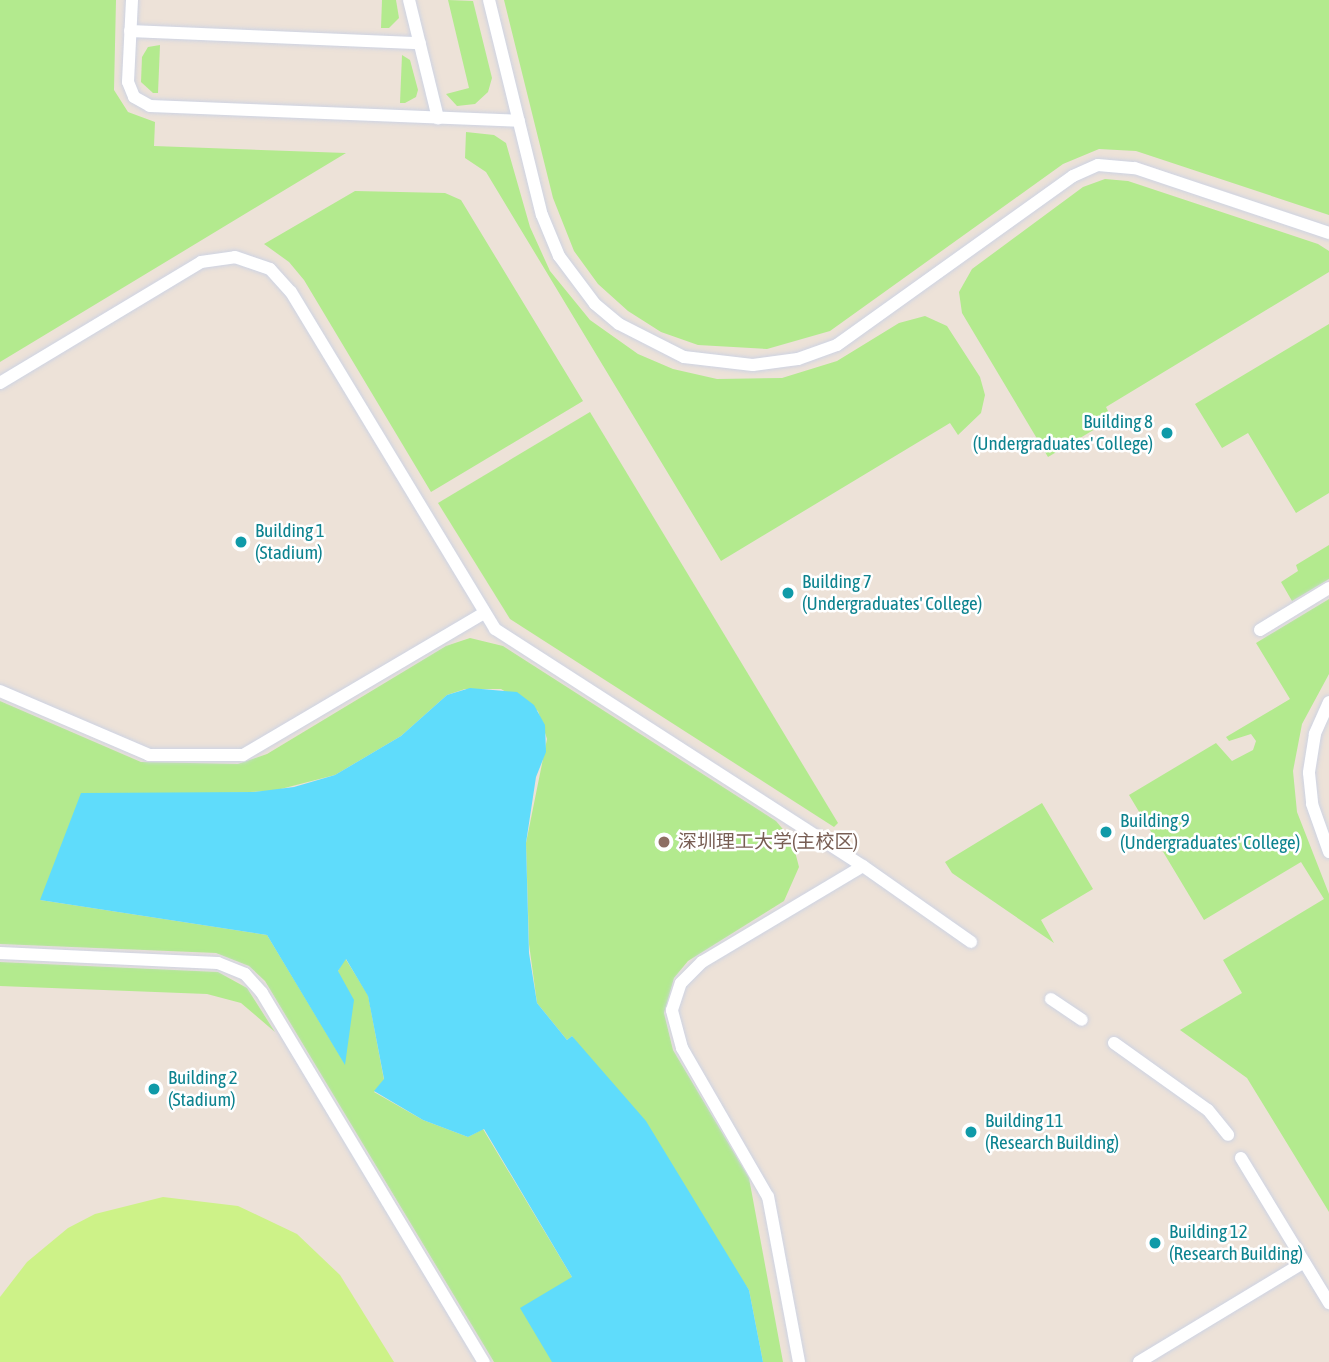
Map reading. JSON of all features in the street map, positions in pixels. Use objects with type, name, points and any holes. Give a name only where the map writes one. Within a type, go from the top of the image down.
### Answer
[{"type":"lane","points":[[132,0],[129,87],[134,97],[150,106],[519,121]]},
{"type":"lane","points":[[409,0],[438,118]]},
{"type":"lane","points":[[489,0],[547,232],[576,283],[595,304],[634,334],[702,361],[777,363],[837,345],[1073,176],[1098,164],[1135,167],[1329,233]]},
{"type":"lane","points":[[130,31],[420,43]]},
{"type":"lane","points":[[0,383],[201,262],[222,256],[259,263],[291,292],[484,613],[508,640],[863,866],[971,942]]},
{"type":"lane","points":[[1260,630],[1329,588]]},
{"type":"lane","points":[[0,691],[149,755],[243,755],[484,613]]},
{"type":"lane","points":[[1329,702],[1315,734],[1309,773],[1312,804],[1329,852]]},
{"type":"lane","points":[[799,1362],[768,1197],[682,1048],[672,1010],[681,982],[702,962],[863,866]]},
{"type":"lane","points":[[0,953],[218,963],[245,974],[262,993],[484,1362]]},
{"type":"lane","points":[[1051,999],[1082,1020]]},
{"type":"lane","points":[[1114,1043],[1208,1110],[1228,1135]]},
{"type":"lane","points":[[1241,1158],[1329,1303]]},
{"type":"lane","points":[[1139,1362],[1304,1262]]},
{"type":"green space","points":[[0,0],[116,0],[114,90],[128,112],[155,122],[154,146],[346,153],[0,362]]},
{"type":"green space","points":[[382,0],[396,0],[399,18],[389,28],[381,28]]},
{"type":"green space","points":[[448,0],[473,1],[492,78],[488,92],[475,104],[457,106],[446,94],[469,88]]},
{"type":"green space","points":[[504,0],[1329,0],[1329,215],[1136,151],[1099,149],[1063,164],[830,331],[767,349],[698,345],[661,332],[628,311],[598,284],[574,251],[553,198]]},
{"type":"green space","points":[[160,45],[158,93],[153,93],[141,82],[142,57],[148,47]]},
{"type":"green space","points":[[402,55],[410,60],[418,90],[416,97],[405,103],[400,103]]},
{"type":"green space","points":[[466,132],[494,135],[506,143],[530,227],[550,271],[590,320],[638,354],[673,369],[717,379],[782,378],[837,361],[899,323],[925,316],[947,326],[980,377],[985,395],[981,413],[958,435],[950,423],[721,561],[486,172],[465,158]]},
{"type":"green space","points":[[1105,179],[1128,181],[1318,244],[1329,251],[1329,272],[1106,407],[1112,419],[1048,457],[962,313],[959,292],[972,269],[1083,187]]},
{"type":"green space","points":[[355,191],[445,193],[461,200],[583,401],[431,492],[304,280],[289,262],[264,244]]},
{"type":"green space","points":[[1329,324],[1329,493],[1296,513],[1248,433],[1222,448],[1195,404]]},
{"type":"green space","points":[[590,412],[838,823],[834,827],[510,619],[438,503]]},
{"type":"green space","points":[[1329,545],[1329,579],[1292,601],[1281,582],[1298,571],[1296,565]]},
{"type":"green space","points":[[1329,599],[1329,674],[1302,724],[1293,771],[1297,812],[1329,894],[1329,1212],[1247,1078],[1180,1030],[1242,993],[1223,960],[1324,899],[1301,862],[1204,920],[1129,795],[1216,743],[1232,761],[1253,750],[1256,741],[1251,734],[1229,741],[1226,737],[1290,699],[1256,643]]},
{"type":"green space","points":[[470,638],[503,646],[776,821],[792,840],[799,867],[784,901],[688,961],[674,978],[664,1013],[673,1050],[749,1178],[783,1362],[763,1362],[749,1290],[572,1036],[567,1040],[537,1003],[529,944],[526,843],[547,739],[538,711],[501,689],[465,689],[447,695],[401,736],[335,775],[273,791],[224,793],[40,900],[267,935],[345,1064],[338,971],[345,958],[368,995],[384,1080],[374,1092],[423,1120],[468,1137],[483,1129],[623,1362],[494,1362],[265,981],[249,966],[216,953],[0,944],[0,701],[141,762],[238,764],[267,754],[446,646]]},
{"type":"green space","points":[[1042,803],[1093,889],[1041,920],[1054,943],[952,873],[945,862]]},
{"type":"green space","points":[[0,962],[218,972],[247,988],[275,1032],[241,1003],[207,994],[0,986]]},
{"type":"green space","points":[[163,1197],[238,1206],[297,1234],[340,1275],[394,1362],[0,1362],[0,1297],[27,1262],[68,1228],[95,1214]]},
{"type":"water","points":[[470,688],[517,692],[534,705],[545,725],[546,752],[536,777],[526,843],[529,953],[537,1003],[567,1040],[572,1036],[646,1121],[749,1290],[763,1362],[552,1362],[520,1308],[572,1277],[484,1129],[468,1137],[423,1120],[374,1091],[384,1079],[368,996],[346,959],[338,971],[354,1000],[345,1065],[267,935],[40,900],[81,793],[253,792],[294,787],[335,775],[401,736],[447,695]]},
{"type":"place","name":"Building 8 (Undergraduates' College)","points":[[1167,433]]},
{"type":"place","name":"Building 1 (Stadium)","points":[[241,542]]},
{"type":"place","name":"Building 7 (Undergraduates' College)","points":[[788,593]]},
{"type":"place","name":"Building 9 (Undergraduates' College)","points":[[1106,832]]},
{"type":"place","name":"深圳理工大学(主校区)","points":[[664,842]]},
{"type":"place","name":"Building 2 (Stadium)","points":[[154,1089]]},
{"type":"place","name":"Building 11 (Research Building)","points":[[971,1132]]},
{"type":"place","name":"Building 12 (Research Building)","points":[[1155,1243]]}]
